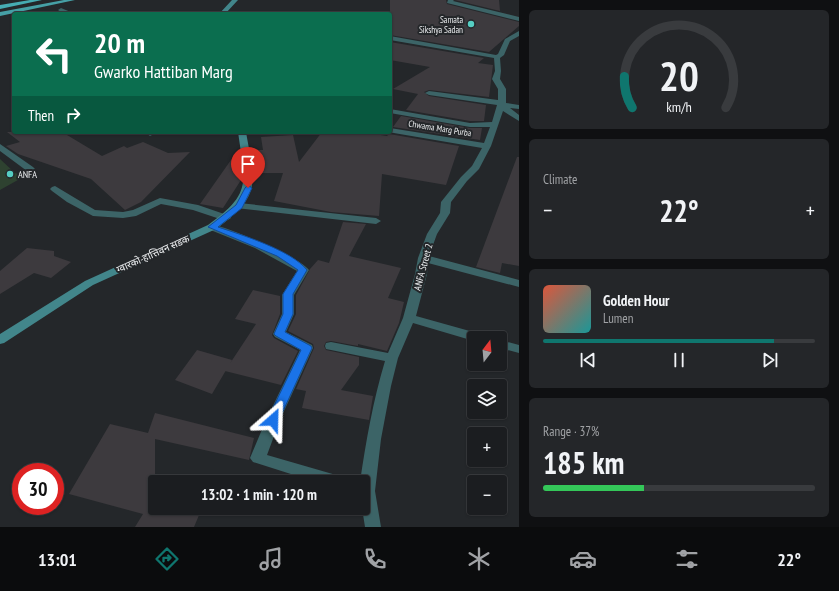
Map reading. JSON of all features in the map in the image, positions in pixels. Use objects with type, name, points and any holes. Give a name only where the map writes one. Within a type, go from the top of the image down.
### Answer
[{"type":"highway","points":[[0,3],[15,0]]},
{"type":"highway","points":[[0,7],[39,0]]},
{"type":"main road","points":[[0,14],[72,0]]},
{"type":"main road","points":[[224,12],[235,0]]},
{"type":"main road","name":"ग्वारको-हात्तिवन सडक","points":[[0,340],[88,283],[212,227],[226,218],[239,206],[248,188],[249,175],[242,134]]},
{"type":"street","points":[[451,0],[449,2],[519,19]]},
{"type":"street","points":[[61,10],[66,12]]},
{"type":"street","points":[[392,38],[497,57],[501,55],[508,40],[519,33]]},
{"type":"street","points":[[508,40],[519,44]]},
{"type":"street","name":"ANFA Street 2","points":[[368,475],[384,386],[392,358],[409,318],[421,274],[423,258],[432,234],[444,213],[446,202],[464,179],[476,167],[487,146],[495,124],[501,104],[502,88],[496,78],[498,71],[497,57]]},
{"type":"street","points":[[429,94],[519,107]]},
{"type":"street","points":[[501,104],[519,119]]},
{"type":"street","points":[[392,111],[470,125],[495,124]]},
{"type":"street","name":"Chwama Marg Purba","points":[[392,130],[487,146]]},
{"type":"street","points":[[0,147],[30,169]]},
{"type":"street","points":[[55,189],[70,200],[94,213],[123,216],[136,213],[160,201],[195,207],[226,218]]},
{"type":"street","points":[[239,206],[376,221]]},
{"type":"street","points":[[212,227],[267,248],[303,270],[288,294],[288,314],[279,334],[307,348],[273,420],[258,458],[314,475]]},
{"type":"street","points":[[423,258],[519,284]]},
{"type":"street","points":[[409,318],[467,334]]},
{"type":"street","points":[[331,346],[392,358]]},
{"type":"street","points":[[507,346],[519,349]]},
{"type":"street","name":"ANFA Street 2","points":[[370,513],[373,527]]},
{"type":"green space","name":"ANFA","points":[[0,159],[15,173],[25,176],[0,190]]},
{"type":"building","points":[[390,0],[446,0],[447,4],[519,22],[519,26],[489,52],[392,35],[392,12],[390,12]]},
{"type":"building","points":[[455,0],[499,0],[500,11]]},
{"type":"building","points":[[392,42],[484,58],[478,63],[493,65],[489,97],[429,90],[424,92],[429,96],[486,105],[484,121],[470,121],[406,110],[418,94],[393,89],[430,67],[392,60]]},
{"type":"building","points":[[401,116],[470,128],[482,128],[480,140],[393,127]]},
{"type":"building","points":[[7,132],[12,132],[12,134],[65,134],[102,156],[124,146],[127,148],[143,142],[168,153],[190,152],[141,202],[125,210],[91,179],[18,154],[6,146],[20,142]]},
{"type":"building","points":[[320,134],[374,134],[387,136],[389,134],[459,146],[446,185],[382,174],[379,216],[331,212],[274,201],[283,173],[254,173],[251,150],[263,150],[261,137],[293,135],[299,162]]},
{"type":"building","points":[[238,150],[241,163],[241,180],[223,208],[200,204]]},
{"type":"building","points":[[517,157],[519,157],[519,266],[502,263],[500,273],[476,267]]},
{"type":"building","points":[[343,222],[366,224],[349,256],[401,268],[388,298],[404,302],[399,323],[387,351],[358,344],[358,346],[331,341],[326,342],[324,346],[326,350],[359,357],[359,365],[341,390],[373,396],[369,420],[302,408],[306,391],[296,389],[314,348],[313,344],[288,331],[296,314],[296,295],[310,269],[318,260],[329,263]]},
{"type":"building","points":[[27,248],[54,251],[54,256],[71,262],[51,278],[34,273],[0,294],[0,271]]},
{"type":"building","points":[[253,290],[280,296],[280,314],[272,335],[274,338],[298,351],[281,385],[225,371],[256,324],[235,319]]},
{"type":"building","points":[[197,350],[232,360],[212,394],[175,380]]},
{"type":"building","points":[[155,413],[254,438],[249,460],[155,439],[155,475],[148,475],[148,515],[199,515],[194,527],[135,527],[143,514],[69,494],[110,424],[148,433]]},
{"type":"place","name":"Samata Sikshya Sadan","points":[[471,24]]},
{"type":"place","name":"ANFA","points":[[10,174]]},
{"type":"route","points":[[248,188],[239,206],[226,218],[212,227],[259,244],[280,255],[303,270],[288,294],[288,314],[279,334],[307,348],[273,420]]}]
